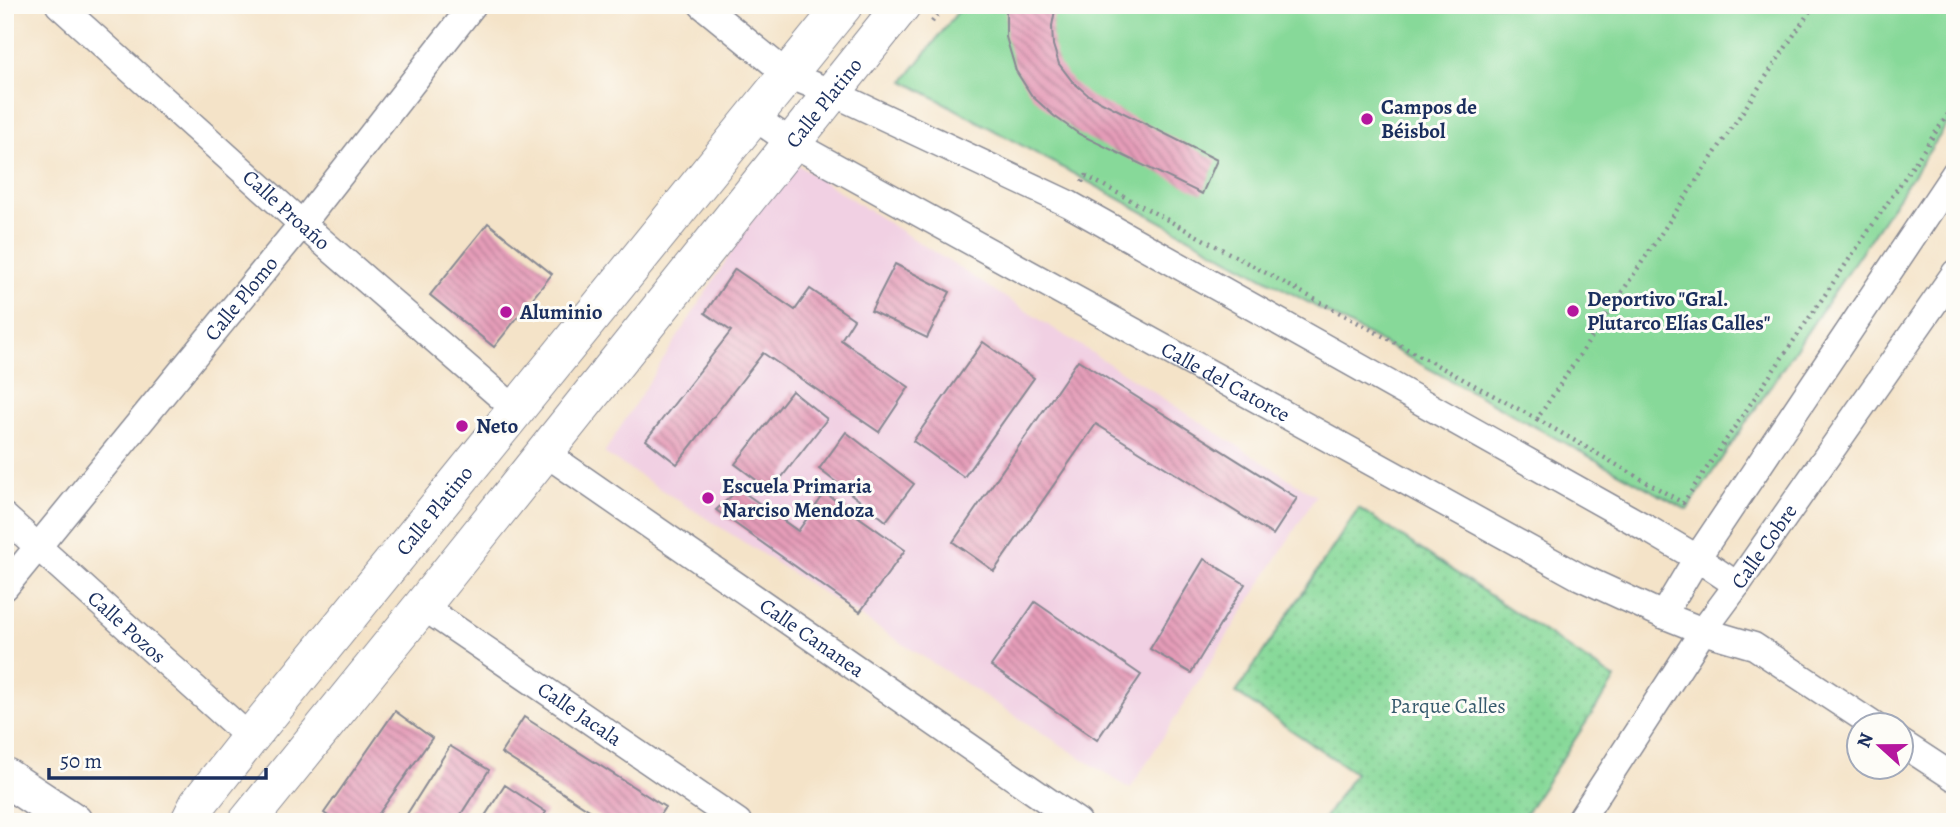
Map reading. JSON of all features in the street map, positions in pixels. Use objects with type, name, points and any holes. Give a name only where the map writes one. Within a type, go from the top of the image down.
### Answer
[{"type":"main road","points":[[5,777],[74,822]]},
{"type":"street","name":"Calle Proaño","points":[[59,5],[302,225],[516,410]]},
{"type":"street","name":"Calle Plomo","points":[[5,587],[302,225],[473,5]]},
{"type":"street","points":[[702,5],[788,75],[1069,204],[1697,558],[1737,585]]},
{"type":"street","name":"Calle Platino","points":[[189,822],[198,804],[250,738],[844,5]]},
{"type":"street","name":"Calle Platino","points":[[247,822],[832,93],[917,13]]},
{"type":"street","name":"Calle del Catorce","points":[[754,117],[792,143],[1578,576],[1703,631],[1754,646],[1854,712]]},
{"type":"street","points":[[1663,615],[1697,558],[1955,173]]},
{"type":"street","name":"Calle Cobre","points":[[1579,822],[1703,631],[1955,273]]},
{"type":"street","name":"Calle Cananea","points":[[544,452],[1078,822]]},
{"type":"street","name":"Calle Pozos","points":[[5,517],[250,738]]},
{"type":"street","name":"Calle Jacala","points":[[422,606],[738,822]]},
{"type":"street","points":[[1914,751],[1955,778]]},
{"type":"path","points":[[917,13],[946,5]]},
{"type":"path","points":[[1537,419],[1814,5]]},
{"type":"path","points":[[1069,204],[1086,176],[1537,419],[1683,503],[1954,105]]},
{"type":"shaded area","points":[[790,160],[1316,496],[1130,789],[604,453]]},
{"type":"green space","name":"Deportivo \"Gral. Plutarco Elías Calles\"","points":[[963,5],[1955,5],[1955,113],[1687,510],[904,81]]},
{"type":"green space","name":"Parque Calles","points":[[1359,508],[1615,679],[1520,822],[1322,822],[1355,773],[1236,693]]},
{"type":"building","points":[[1006,5],[1056,5],[1052,26],[1053,45],[1059,64],[1072,81],[1088,95],[1217,160],[1202,194],[1079,134],[1032,96],[1016,71],[1006,37]]},
{"type":"building","points":[[488,223],[552,274],[494,347],[430,295]]},
{"type":"building","points":[[895,264],[950,292],[927,338],[871,311]]},
{"type":"building","points":[[735,269],[795,310],[810,289],[854,319],[841,340],[909,387],[879,432],[763,353],[677,464],[646,440],[731,331],[705,313]]},
{"type":"building","points":[[983,342],[1034,378],[964,477],[913,441]]},
{"type":"building","points":[[1078,360],[1297,498],[1273,535],[1096,424],[994,571],[953,542]]},
{"type":"building","points":[[792,391],[827,419],[771,491],[735,464]]},
{"type":"building","points":[[846,432],[914,484],[886,521],[819,469]]},
{"type":"building","points":[[739,489],[798,531],[825,493],[905,550],[860,612],[716,510]]},
{"type":"building","points":[[1204,559],[1245,584],[1191,673],[1150,649]]},
{"type":"building","points":[[1035,602],[1141,675],[1097,740],[991,666]]},
{"type":"building","points":[[395,711],[432,738],[373,822],[336,822],[324,813]]},
{"type":"building","points":[[524,717],[665,807],[655,822],[608,822],[501,753]]},
{"type":"building","points":[[450,746],[489,770],[456,822],[402,822]]},
{"type":"building","points":[[505,785],[546,812],[540,822],[481,822]]},
{"type":"place","name":"Campos de Béisbol","points":[[1367,119]]},
{"type":"place","name":"Deportivo \"Gral. Plutarco Elías Calles\"","points":[[1573,311]]},
{"type":"place","name":"Aluminio","points":[[506,312]]},
{"type":"place","name":"Neto","points":[[462,426]]},
{"type":"place","name":"Escuela Primaria Narciso Mendoza","points":[[708,498]]}]
